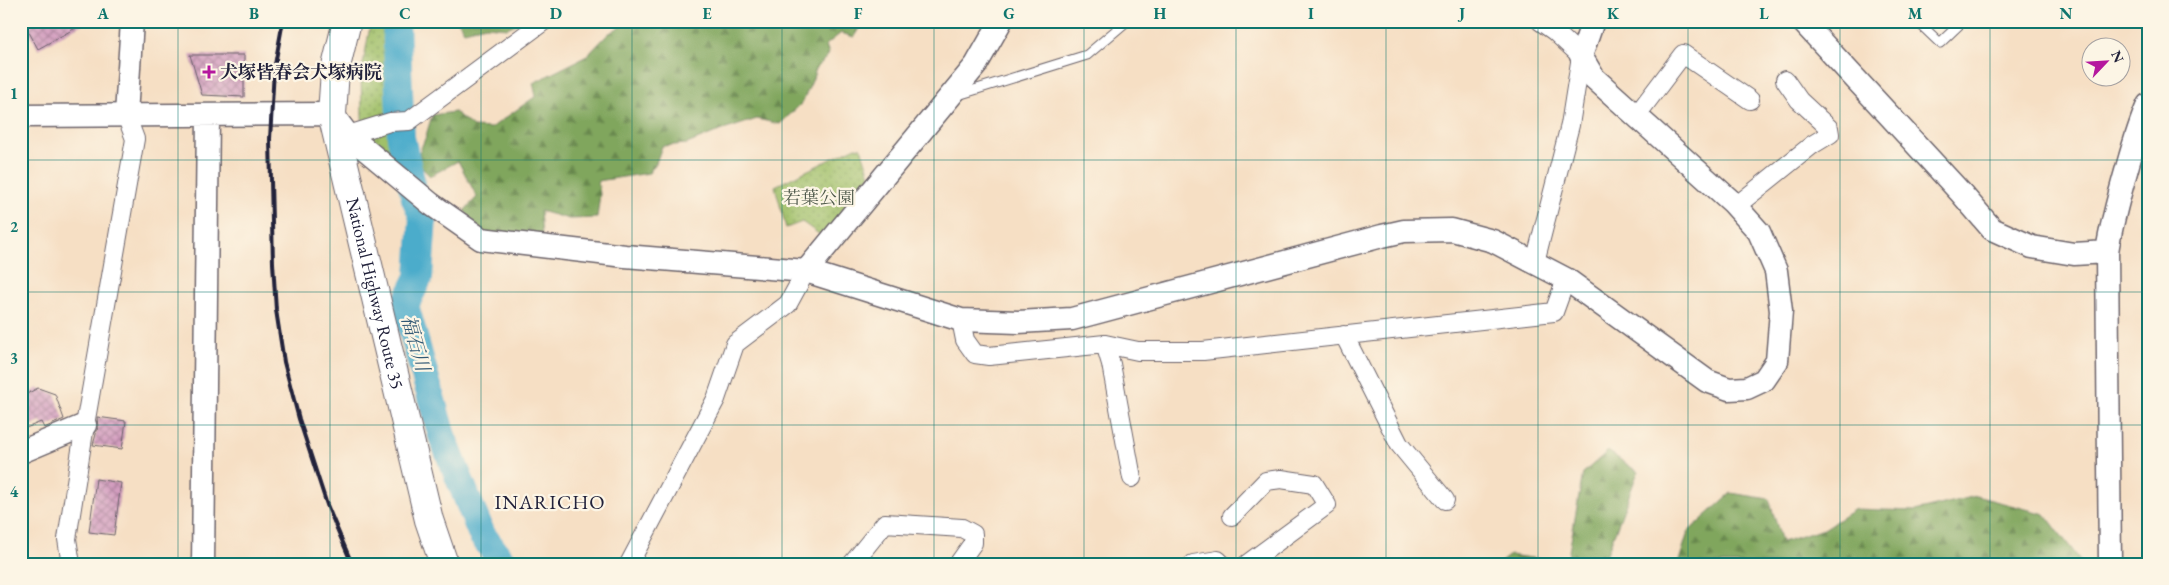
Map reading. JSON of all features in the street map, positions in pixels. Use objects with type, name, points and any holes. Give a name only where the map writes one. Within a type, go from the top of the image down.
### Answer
[{"type":"highway","name":"National Highway Route 35","points":[[347,21],[335,71],[332,114],[429,520],[444,564]]},
{"type":"street","points":[[71,564],[67,538],[135,139],[126,115],[132,21]]},
{"type":"street","points":[[348,135],[390,122],[409,121],[544,21]]},
{"type":"street","points":[[629,564],[716,399],[735,344],[788,304],[806,271],[976,65],[1001,21]]},
{"type":"street","points":[[21,116],[332,114],[348,135],[431,204],[481,239],[635,256],[806,271],[960,320],[1018,322],[1072,320],[1404,231],[1452,230],[1492,241],[1566,279],[1707,381],[1729,389],[1747,388],[1764,380],[1777,362],[1781,311],[1776,270],[1759,232],[1736,206],[1594,78],[1580,56],[1554,31],[1540,21]]},
{"type":"street","points":[[1535,262],[1570,125],[1580,56],[1593,21]]},
{"type":"street","points":[[1802,21],[1992,229],[2032,247],[2074,254],[2107,252]]},
{"type":"street","points":[[1636,116],[1683,54],[1750,100]]},
{"type":"street","points":[[1736,206],[1812,145],[1830,134],[1829,128],[1799,100],[1785,80]]},
{"type":"street","points":[[2110,564],[2107,252],[2110,230],[2140,122],[2148,105]]},
{"type":"street","points":[[202,564],[208,116]]},
{"type":"street","points":[[960,320],[965,340],[975,354],[989,356],[1105,344],[1138,351],[1203,351],[1554,312],[1566,279]]},
{"type":"street","points":[[1344,334],[1399,444],[1445,500]]},
{"type":"street","points":[[1105,344],[1112,364],[1132,478]]},
{"type":"street","points":[[21,452],[85,425]]},
{"type":"street","points":[[1232,516],[1266,481],[1281,479],[1314,484],[1327,505],[1246,564]]},
{"type":"street","points":[[852,564],[885,523],[962,528],[973,534],[973,543],[958,564]]},
{"type":"street","points":[[1193,564],[1218,560],[1222,564]]},
{"type":"lane","points":[[949,98],[1087,55],[1127,21]]},
{"type":"lane","points":[[1917,21],[1940,44],[1963,21]]},
{"type":"green space","points":[[371,21],[391,21],[397,159],[392,158],[369,136],[362,118],[361,75]]},
{"type":"green space","points":[[458,21],[523,21],[507,28],[486,26],[464,31]]},
{"type":"green space","points":[[629,21],[863,21],[854,37],[841,33],[826,45],[829,54],[816,69],[802,103],[780,124],[757,119],[687,144],[662,146],[656,163],[649,173],[598,181],[600,194],[597,218],[569,219],[540,211],[542,236],[484,234],[464,211],[477,197],[458,161],[430,176],[415,161],[425,139],[432,115],[455,112],[473,127],[491,128],[536,96],[533,83],[587,56],[608,34]]},
{"type":"green space","name":"若葉公園","points":[[856,147],[861,148],[870,175],[826,239],[802,222],[786,228],[775,186]]},
{"type":"green space","points":[[1608,451],[1638,472],[1603,564],[1498,564],[1510,555],[1567,563],[1583,473]]},
{"type":"green space","points":[[1731,493],[1769,499],[1782,542],[1824,529],[1855,509],[1915,511],[1976,496],[2045,514],[2083,564],[1678,564],[1688,532]]},
{"type":"building","points":[[23,21],[88,21],[38,49]]},
{"type":"building","points":[[190,55],[244,55],[244,97],[202,95]]},
{"type":"building","points":[[38,388],[55,394],[64,419],[44,428],[41,422],[21,430],[21,397]]},
{"type":"building","points":[[97,417],[126,421],[122,449],[93,445],[98,427]]},
{"type":"building","points":[[96,479],[121,483],[114,535],[89,532]]},
{"type":"waterway","name":"福石川","points":[[396,21],[401,138],[415,198],[423,217],[419,277],[405,305],[442,436],[482,535],[504,564]]},
{"type":"railway","points":[[283,21],[274,70],[270,139],[276,310],[284,362],[299,419],[327,505],[352,564]]},
{"type":"place","name":"犬塚皆春会犬塚病院","points":[[209,72]]},
{"type":"district","name":"INARICHO","points":[[550,502]]}]
